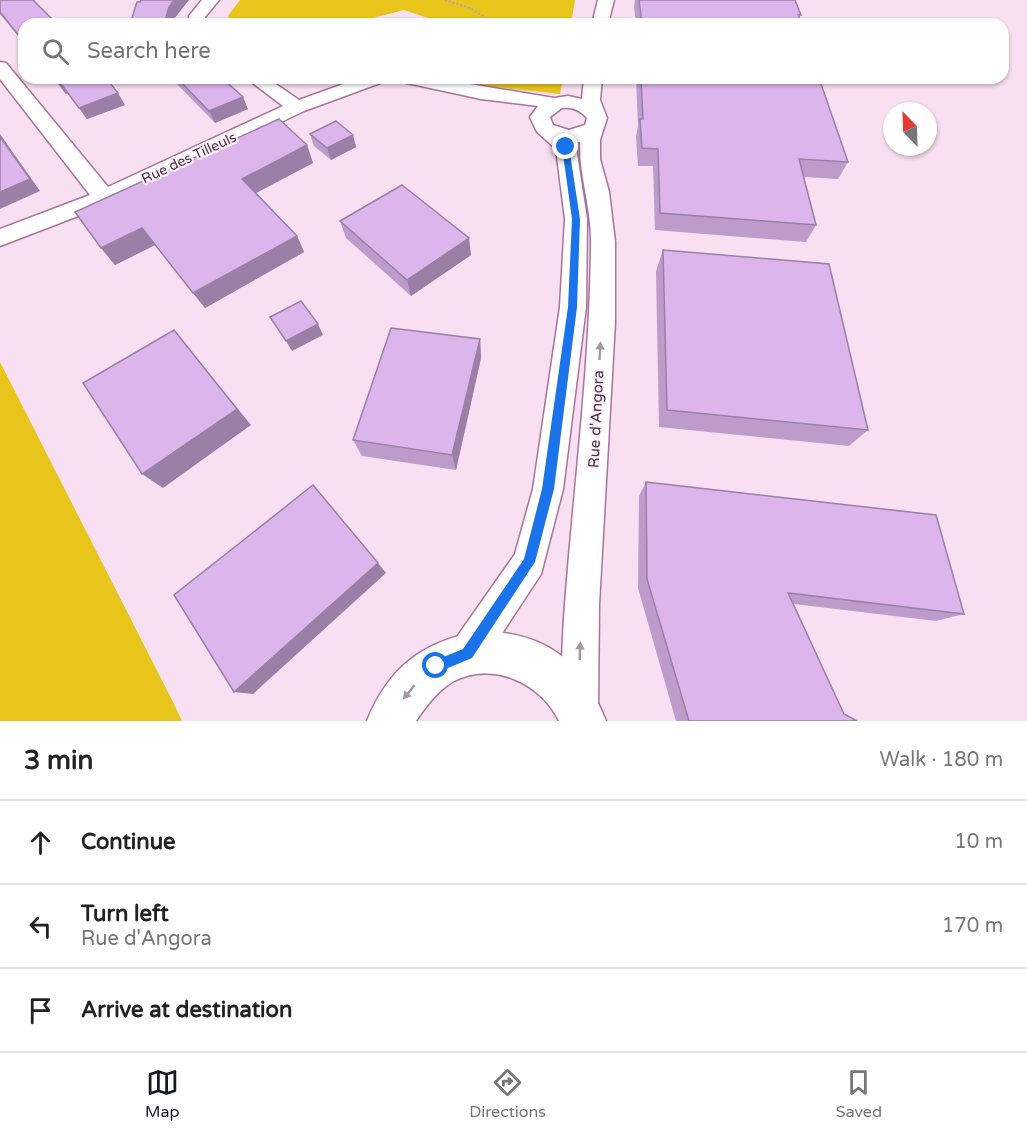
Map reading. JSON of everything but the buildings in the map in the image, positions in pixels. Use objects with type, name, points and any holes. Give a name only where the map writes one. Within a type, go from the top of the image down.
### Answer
[{"type":"street","points":[[197,18],[211,0]]},
{"type":"street","points":[[602,18],[606,0]]},
{"type":"street","points":[[0,68],[104,198]]},
{"type":"street","points":[[264,84],[297,107]]},
{"type":"street","name":"Rue des Tilleuls","points":[[0,238],[104,198],[297,107],[360,84]]},
{"type":"street","points":[[437,84],[481,93],[532,99],[561,90]]},
{"type":"street","name":"Rue d'Angora","points":[[581,715],[582,605],[602,322],[603,242],[598,192],[590,159],[592,84]]},
{"type":"street","points":[[481,93],[518,110],[548,130],[569,137],[578,136],[593,121],[581,104],[561,90]]},
{"type":"street","points":[[468,654],[529,562],[548,489],[573,307],[576,219],[566,147],[541,123],[542,112],[561,90]]},
{"type":"street","points":[[0,101],[20,93]]},
{"type":"street","points":[[390,721],[409,690],[436,666],[468,654],[498,651],[529,660],[557,680],[581,715]]},
{"type":"path","points":[[445,0],[470,8],[486,18]]},
{"type":"shaded area","points":[[240,0],[575,0],[572,18],[428,18],[404,10],[373,18],[228,18]]},
{"type":"shaded area","points":[[465,84],[562,84],[560,94]]},
{"type":"shaded area","points":[[0,362],[174,704],[182,721],[0,721]]},
{"type":"route","points":[[436,666],[468,654],[529,562],[548,489],[573,307],[576,219],[566,147]]}]
